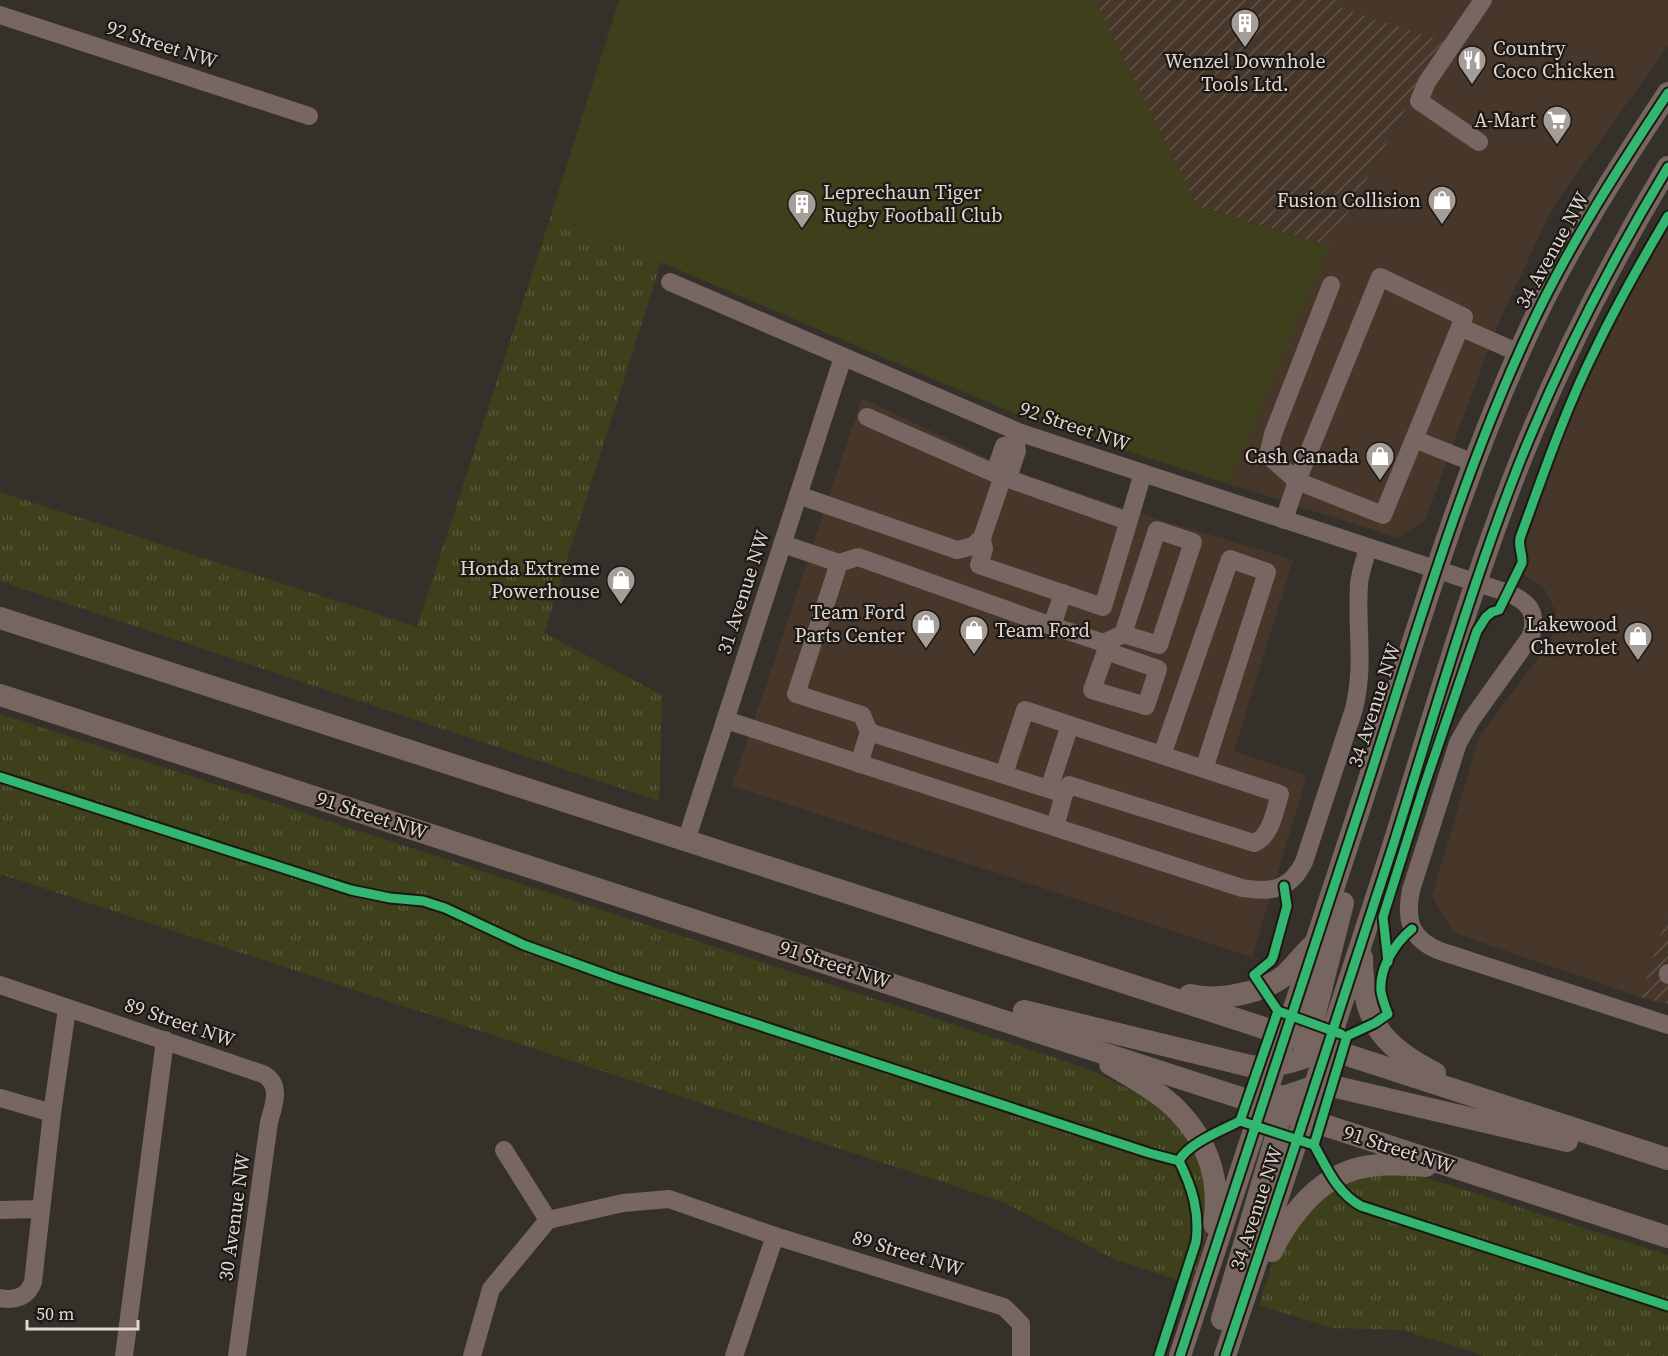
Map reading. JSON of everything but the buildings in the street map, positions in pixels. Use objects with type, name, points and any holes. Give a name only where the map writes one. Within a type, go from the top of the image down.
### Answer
[{"type":"main road","name":"34 Avenue NW","points":[[1300,1056],[1285,1035],[1474,463],[1538,312],[1578,237],[1668,93]]},
{"type":"main road","name":"34 Avenue NW","points":[[1180,1356],[1207,1273],[1288,1098],[1300,1056],[1362,942],[1476,583],[1518,465],[1567,354],[1621,247],[1668,167]]},
{"type":"main road","points":[[0,618],[1285,1035],[1300,1056]]},
{"type":"main road","points":[[0,631],[45,633]]},
{"type":"main road","name":"91 Street NW","points":[[0,695],[1075,1042],[1247,1101],[1288,1098],[1304,1117],[1668,1237]]},
{"type":"main road","points":[[1300,1056],[1384,732]]},
{"type":"main road","points":[[1110,977],[1198,997],[1230,996],[1261,989],[1283,976],[1316,942]]},
{"type":"main road","points":[[1362,942],[1366,1001],[1386,1041],[1411,1060],[1490,1102]]},
{"type":"main road","points":[[808,956],[1250,1066],[1300,1056],[1490,1102],[1668,1161]]},
{"type":"main road","points":[[1075,1042],[1140,1082],[1177,1110],[1201,1141],[1216,1180],[1216,1211],[1207,1273]]},
{"type":"main road","name":"34 Avenue NW","points":[[1288,1098],[1300,1056]]},
{"type":"main road","points":[[1215,1356],[1220,1327],[1288,1098],[1332,1086],[1668,1161]]},
{"type":"main road","name":"34 Avenue NW","points":[[1225,1356],[1304,1117],[1288,1098]]},
{"type":"main road","points":[[1233,1356],[1263,1271],[1280,1232],[1317,1190],[1341,1173],[1391,1163],[1462,1170]]},
{"type":"street","points":[[1479,142],[1419,100],[1427,82],[1483,0]]},
{"type":"street","name":"92 Street NW","points":[[0,15],[309,116]]},
{"type":"street","points":[[1284,520],[1297,481],[1380,277],[1464,317],[1383,515],[1297,481],[1268,455],[1273,434],[1331,285]]},
{"type":"street","name":"92 Street NW","points":[[670,282],[843,357],[1019,438],[1143,473],[1476,583]]},
{"type":"street","points":[[1460,327],[1519,353]]},
{"type":"street","name":"31 Avenue NW","points":[[686,841],[843,357]]},
{"type":"street","points":[[867,417],[1004,475],[1128,521]]},
{"type":"street","points":[[1004,475],[997,466],[1004,446],[1019,438]]},
{"type":"street","points":[[1414,439],[1474,463]]},
{"type":"street","points":[[982,538],[984,549],[979,565],[1103,607],[1143,473]]},
{"type":"street","points":[[798,495],[957,550],[973,546],[982,538],[1004,475]]},
{"type":"street","points":[[783,544],[839,564],[858,558],[1105,647],[1123,634],[1157,530],[1192,542],[1159,645],[1123,634]]},
{"type":"street","name":"34 Avenue NW","points":[[1055,827],[1242,888],[1264,891],[1284,886],[1299,872],[1304,862],[1354,709],[1361,661],[1359,583],[1368,548]]},
{"type":"street","points":[[1162,755],[1230,559],[1267,572],[1204,769]]},
{"type":"street","points":[[839,564],[796,694],[862,716],[869,732],[859,764]]},
{"type":"street","points":[[1476,583],[1517,597],[1527,604],[1532,611],[1533,629],[1528,642],[1471,720],[1458,743],[1410,890],[1408,913],[1412,929],[1421,941],[1440,951],[1668,1025]]},
{"type":"street","points":[[1052,626],[1063,593]]},
{"type":"street","points":[[869,732],[1057,791],[1069,785],[1254,843],[1261,841],[1267,833],[1280,794],[1025,710],[1004,774]]},
{"type":"street","points":[[726,720],[1055,827],[1057,791],[1070,725]]},
{"type":"street","name":"89 Street NW","points":[[0,985],[262,1074],[269,1077],[274,1084]]},
{"type":"street","points":[[0,1298],[19,1299],[32,1287],[52,1113],[67,1009]]},
{"type":"street","points":[[124,1356],[165,1040]]},
{"type":"street","name":"30 Avenue NW","points":[[237,1356],[269,1122],[275,1095],[274,1084]]},
{"type":"street","points":[[0,1098],[52,1113]]},
{"type":"street","points":[[472,1356],[491,1289],[548,1220],[504,1150]]},
{"type":"street","name":"89 Street NW","points":[[548,1220],[623,1203],[669,1199],[775,1236],[1004,1307],[1021,1324],[1021,1356]]},
{"type":"street","points":[[0,1210],[41,1209]]},
{"type":"street","points":[[734,1356],[775,1236]]},
{"type":"shaded area","points":[[1094,0],[1339,0],[1343,9],[1444,41],[1329,246],[1197,206]]},
{"type":"shaded area","points":[[1339,0],[1668,0],[1668,46],[1553,207],[1497,326],[1425,520],[1398,538],[1229,484],[1329,246],[1444,42],[1343,9]]},
{"type":"shaded area","points":[[1668,223],[1668,912],[1640,997],[1454,933],[1432,896],[1479,737],[1551,641],[1556,612],[1544,588],[1524,575],[1526,542],[1563,435],[1601,348]]},
{"type":"shaded area","points":[[862,398],[1014,471],[1145,515],[1293,560],[1234,751],[1307,776],[1252,957],[732,786]]},
{"type":"shaded area","points":[[1668,912],[1668,1004],[1640,997]]},
{"type":"green space","points":[[619,0],[1094,0],[1197,206],[1329,246],[1229,484],[1025,418],[551,215]]},
{"type":"green space","points":[[551,215],[661,262],[544,633],[662,695],[659,801],[0,581],[0,492],[417,627]]},
{"type":"green space","points":[[0,714],[1099,1074],[1147,1099],[1174,1121],[1202,1161],[1208,1230],[1193,1285],[1114,1259],[1003,1202],[0,874]]},
{"type":"green space","points":[[1355,1175],[1421,1176],[1668,1255],[1668,1356],[1485,1356],[1402,1330],[1332,1328],[1259,1305],[1277,1251],[1296,1219]]},
{"type":"cycle path","points":[[1180,1356],[1440,557],[1483,438],[1533,322],[1563,263],[1614,177],[1668,93]]},
{"type":"cycle path","points":[[1225,1356],[1393,846],[1468,606],[1501,511],[1569,350],[1626,239],[1668,167]]},
{"type":"cycle path","points":[[1388,962],[1383,917],[1477,631],[1486,617],[1499,610],[1522,563],[1520,538],[1574,396],[1612,316],[1668,216]]},
{"type":"cycle path","points":[[0,777],[351,890],[390,898],[423,901],[445,908],[524,945],[618,979],[1179,1161],[1194,1200],[1197,1220],[1196,1242],[1159,1356]]},
{"type":"cycle path","points":[[1284,886],[1287,906],[1273,957],[1254,975],[1278,1011],[1341,1034]]},
{"type":"cycle path","points":[[1314,1145],[1347,1036],[1388,1014],[1381,991],[1385,965],[1394,949],[1412,929]]},
{"type":"cycle path","points":[[1240,1121],[1278,1011]]},
{"type":"cycle path","points":[[1179,1161],[1190,1148],[1240,1121],[1314,1145],[1339,1187],[1361,1206],[1668,1306]]},
{"type":"place","name":"Wenzel Downhole Tools Ltd.","points":[[1245,48]]},
{"type":"place","name":"Country Coco Chicken","points":[[1472,86]]},
{"type":"place","name":"A-Mart","points":[[1557,146]]},
{"type":"place","name":"Fusion Collision","points":[[1442,226]]},
{"type":"place","name":"Leprechaun Tiger Rugby Football Club","points":[[802,230]]},
{"type":"place","name":"Cash Canada","points":[[1380,482]]},
{"type":"place","name":"Honda Extreme Powerhouse","points":[[621,606]]},
{"type":"place","name":"Team Ford Parts Center","points":[[926,650]]},
{"type":"place","name":"Team Ford","points":[[974,656]]},
{"type":"place","name":"Lakewood Chevrolet","points":[[1638,662]]}]
